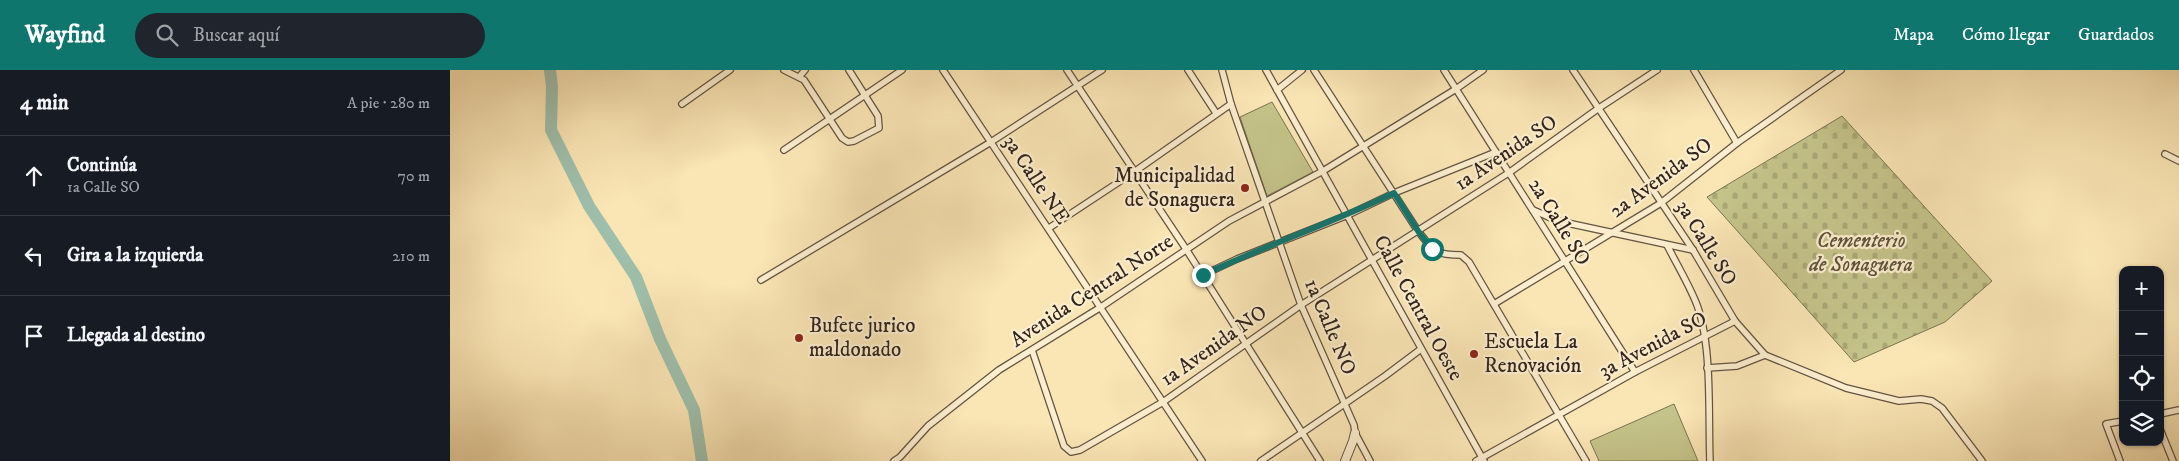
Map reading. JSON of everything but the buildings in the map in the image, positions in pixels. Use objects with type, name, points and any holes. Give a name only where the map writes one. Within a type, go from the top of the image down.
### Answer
[{"type":"street","points":[[682,104],[730,70]]},
{"type":"street","points":[[784,70],[804,80],[842,138],[848,142],[854,141],[879,128],[880,120],[849,70]]},
{"type":"street","points":[[799,77],[805,70]]},
{"type":"street","points":[[784,150],[902,70]]},
{"type":"street","name":"3a Calle NE","points":[[943,70],[1202,461]]},
{"type":"street","points":[[1068,70],[1203,275],[1320,461]]},
{"type":"street","points":[[761,280],[991,142],[1102,70]]},
{"type":"street","points":[[1188,70],[1216,113]]},
{"type":"street","name":"1a Calle NO","points":[[1222,70],[1230,104],[1301,305],[1354,425],[1355,433],[1370,461]]},
{"type":"street","name":"Calle Central Oeste","points":[[1266,70],[1483,459]]},
{"type":"street","points":[[1276,90],[1302,70]]},
{"type":"street","points":[[1314,70],[1418,231],[1432,249],[1442,255],[1461,255],[1469,262],[1586,461]]},
{"type":"street","name":"2a Calle SO","points":[[1444,70],[1635,372]]},
{"type":"street","name":"Avenida Central Norte","points":[[894,461],[900,457],[928,426],[999,370],[1101,307],[1229,221],[1323,171],[1456,89],[1483,70]]},
{"type":"street","name":"3a Calle SO","points":[[1573,70],[1693,250],[1735,321],[1765,356]]},
{"type":"street","name":"1a Avenida SO","points":[[1372,259],[1510,172],[1599,108],[1657,70]]},
{"type":"street","points":[[1694,70],[1737,143]]},
{"type":"street","name":"2a Avenida SO","points":[[1494,304],[1616,232],[1661,203],[1737,143],[1841,70]]},
{"type":"street","points":[[1049,228],[1134,172],[1230,104]]},
{"type":"street","points":[[1203,275],[1237,259],[1348,215],[1394,193],[1496,152]]},
{"type":"street","points":[[2165,154],[2179,161]]},
{"type":"street","points":[[1533,210],[1558,221],[1693,250]]},
{"type":"street","points":[[1667,245],[1696,301],[1704,336],[1710,461]]},
{"type":"street","name":"1a Avenida NO","points":[[1032,350],[1064,446],[1071,452],[1080,450],[1163,402],[1301,305],[1372,259]]},
{"type":"street","name":"3a Avenida SO","points":[[1476,461],[1483,459],[1635,372],[1735,321]]},
{"type":"street","points":[[1260,461],[1385,376],[1421,349]]},
{"type":"street","points":[[1707,368],[1737,366],[1765,356],[1846,388],[1899,401],[1921,399],[1932,401],[1942,408],[1978,460]]},
{"type":"street","points":[[2164,413],[2179,410]]},
{"type":"street","points":[[2119,422],[2106,424],[2120,461]]},
{"type":"street","points":[[1345,461],[1354,441],[1355,433]]},
{"type":"street","points":[[2164,440],[2172,461]]},
{"type":"green space","points":[[1272,102],[1313,172],[1267,196],[1240,117]]},
{"type":"green space","name":"Cementerio de Sonaguera","points":[[1842,116],[1992,281],[1945,322],[1854,362],[1707,197]]},
{"type":"green space","points":[[1674,404],[1698,461],[1599,461],[1590,441]]},
{"type":"waterway","points":[[550,70],[552,86],[551,130],[589,206],[636,277],[660,339],[694,410],[702,461]]},
{"type":"place","name":"Municipalidad de Sonaguera","points":[[1245,188]]},
{"type":"place","name":"Bufete jurico maldonado","points":[[799,338]]},
{"type":"place","name":"Escuela La Renovación","points":[[1474,354]]},
{"type":"route","points":[[1203,275],[1237,259],[1348,215],[1394,193],[1432,249]]}]
